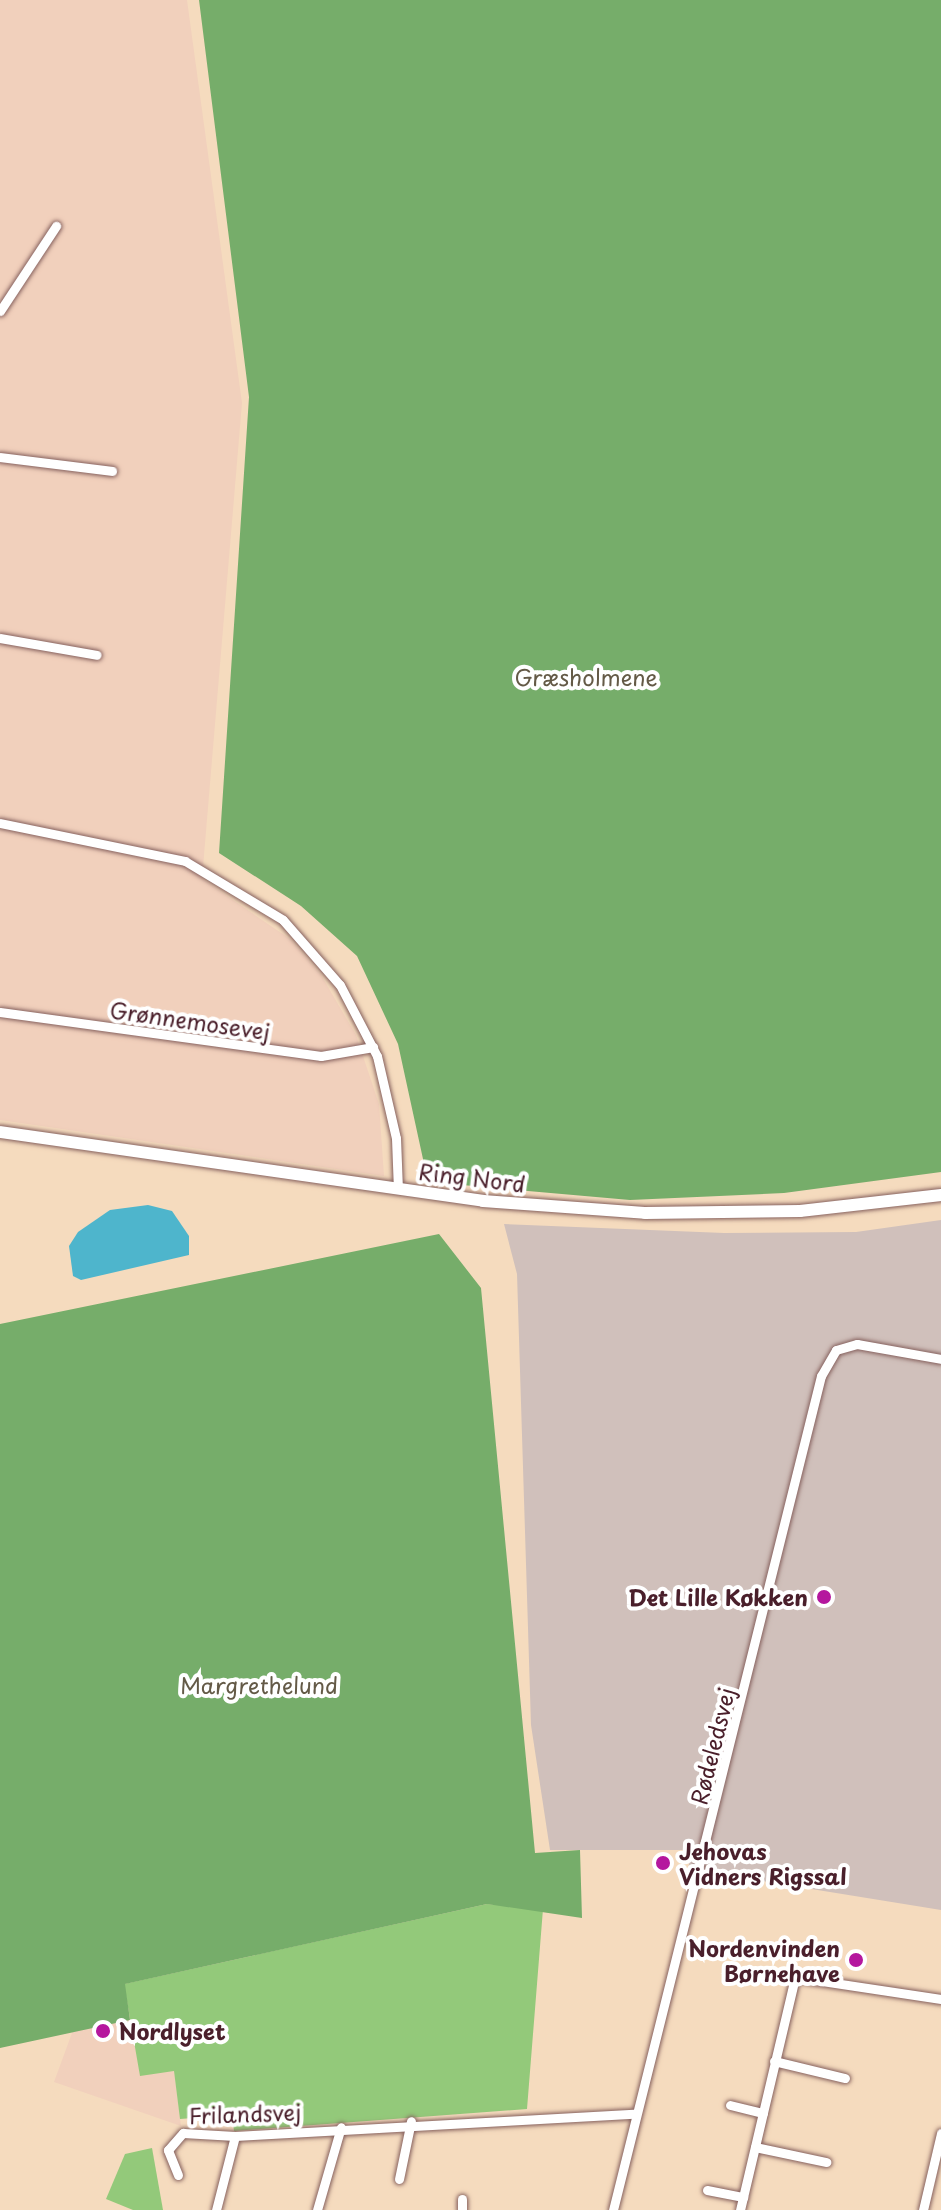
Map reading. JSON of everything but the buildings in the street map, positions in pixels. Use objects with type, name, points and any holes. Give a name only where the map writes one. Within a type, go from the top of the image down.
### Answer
[{"type":"main road","name":"Ring Nord","points":[[0,1132],[398,1189],[700,1214],[941,1195]]},
{"type":"street","points":[[0,311],[56,226]]},
{"type":"street","points":[[0,457],[112,471]]},
{"type":"street","points":[[0,638],[97,655]]},
{"type":"street","points":[[0,823],[153,852],[239,889],[320,957],[373,1047],[391,1112],[398,1189]]},
{"type":"street","name":"Grønnemosevej","points":[[0,1012],[321,1056],[373,1047]]},
{"type":"street","name":"Rødeledsvej","points":[[613,2210],[633,2114],[821,1376],[845,1345],[941,1359]]},
{"type":"street","points":[[740,2210],[792,1984],[805,1973],[941,1999]]},
{"type":"street","points":[[774,2061],[845,2078]]},
{"type":"street","points":[[730,2105],[763,2113]]},
{"type":"street","name":"Frilandsvej","points":[[178,2175],[171,2170],[172,2137],[235,2136],[411,2121],[633,2114]]},
{"type":"street","points":[[399,2179],[411,2121]]},
{"type":"street","points":[[317,2210],[341,2127]]},
{"type":"street","points":[[923,2210],[936,2180],[941,2133]]},
{"type":"street","points":[[216,2210],[235,2136]]},
{"type":"street","points":[[755,2147],[826,2162]]},
{"type":"street","points":[[707,2190],[743,2197]]},
{"type":"street","points":[[462,2199],[462,2210]]},
{"type":"shaded area","points":[[0,0],[187,0],[242,403],[202,879],[290,939],[321,975],[356,1035],[379,1104],[384,1176],[0,1120]]},
{"type":"shaded area","points":[[941,1220],[941,1910],[688,1869],[692,1850],[550,1850],[531,1725],[517,1274],[504,1224],[724,1233],[856,1232]]},
{"type":"shaded area","name":"Nordlyset","points":[[125,1986],[140,2075],[174,2071],[181,2126],[54,2082],[87,1992]]},
{"type":"green space","name":"Græsholmene","points":[[199,0],[941,0],[941,1172],[784,1193],[630,1200],[428,1182],[398,1044],[357,956],[301,906],[219,853],[249,397]]},
{"type":"green space","name":"Margrethelund","points":[[439,1234],[481,1288],[535,1853],[580,1850],[582,1918],[487,1904],[125,1984],[130,2020],[0,2048],[0,1324]]},
{"type":"green space","points":[[487,1904],[543,1909],[527,2109],[234,2131],[232,2115],[180,2119],[174,2071],[140,2076],[124,1984]]},
{"type":"green space","points":[[152,2148],[163,2210],[133,2210],[106,2199],[125,2154]]},
{"type":"water","points":[[148,1205],[172,1211],[189,1236],[189,1255],[81,1280],[73,1276],[69,1246],[78,1232],[110,1210]]},
{"type":"place","name":"Det Lille Køkken","points":[[824,1597]]},
{"type":"place","name":"Jehovas Vidners Rigssal","points":[[663,1863]]},
{"type":"place","name":"Nordenvinden Børnehave","points":[[856,1960]]},
{"type":"place","name":"Nordlyset","points":[[103,2031]]}]
